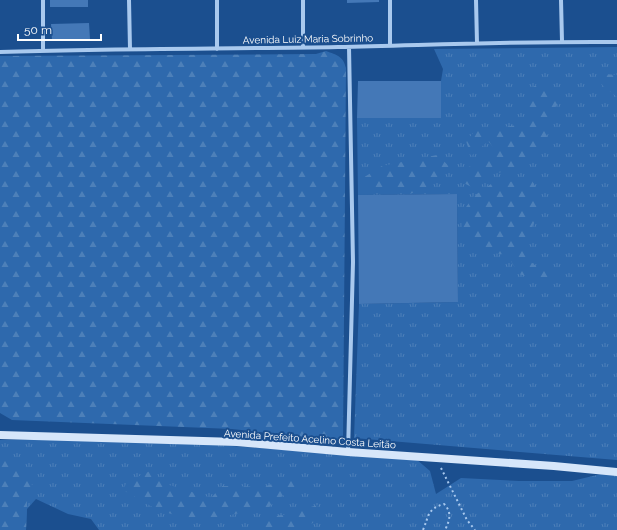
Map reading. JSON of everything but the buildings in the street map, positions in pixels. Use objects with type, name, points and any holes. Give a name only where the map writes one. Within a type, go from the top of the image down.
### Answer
[{"type":"street","points":[[43,0],[43,50]]},
{"type":"street","points":[[129,0],[130,49]]},
{"type":"street","points":[[217,0],[217,48]]},
{"type":"street","points":[[303,0],[303,47]]},
{"type":"street","points":[[390,0],[390,45]]},
{"type":"street","points":[[476,0],[477,43]]},
{"type":"street","points":[[561,0],[562,41]]},
{"type":"street","name":"Avenida Luiz Maria Sobrinho","points":[[0,52],[43,50],[349,47],[562,41],[617,42]]},
{"type":"street","points":[[348,452],[353,262],[349,47]]},
{"type":"street","name":"Avenida Prefeito Acelino Costa Leitão","points":[[0,435],[237,442],[348,452],[617,472]]},
{"type":"path","points":[[436,458],[467,520],[475,530]]},
{"type":"path","points":[[423,530],[429,514],[435,506],[444,504],[448,508],[450,514],[445,530]]},
{"type":"green space","points":[[617,47],[617,460],[354,438],[359,304],[458,302],[457,194],[358,195],[357,118],[441,81],[443,69],[434,49]]},
{"type":"green space","points":[[326,51],[341,58],[346,68],[343,441],[232,429],[12,420],[0,413],[0,56],[316,54]]},
{"type":"green space","points":[[605,74],[617,75],[617,97],[602,85]]},
{"type":"green space","points":[[544,79],[560,101],[553,110],[543,150],[529,152],[521,167],[490,175],[477,190],[462,182],[463,169],[477,164],[494,148],[488,141],[471,156],[466,141],[475,131],[526,123],[526,111],[532,88]]},
{"type":"green space","points":[[437,155],[449,166],[442,180],[410,194],[400,188],[364,191],[358,181],[382,166]]},
{"type":"green space","points":[[531,179],[535,186],[539,213],[530,231],[526,258],[541,270],[564,269],[541,281],[519,274],[507,255],[474,250],[462,231],[461,214],[474,196],[491,184]]},
{"type":"green space","points":[[0,440],[148,440],[416,459],[430,471],[436,494],[461,478],[519,481],[572,481],[601,474],[617,473],[617,530],[99,530],[91,519],[68,514],[36,499],[27,509],[26,530],[0,530]]},
{"type":"green space","points":[[0,456],[24,469],[34,489],[27,502],[26,530],[0,530]]},
{"type":"green space","points":[[150,471],[163,483],[211,498],[222,486],[263,487],[281,481],[303,477],[303,487],[278,498],[269,507],[196,522],[156,509],[123,490],[127,482]]},
{"type":"green space","points":[[318,505],[313,523],[297,528],[296,530],[259,530],[267,517],[290,514]]}]
